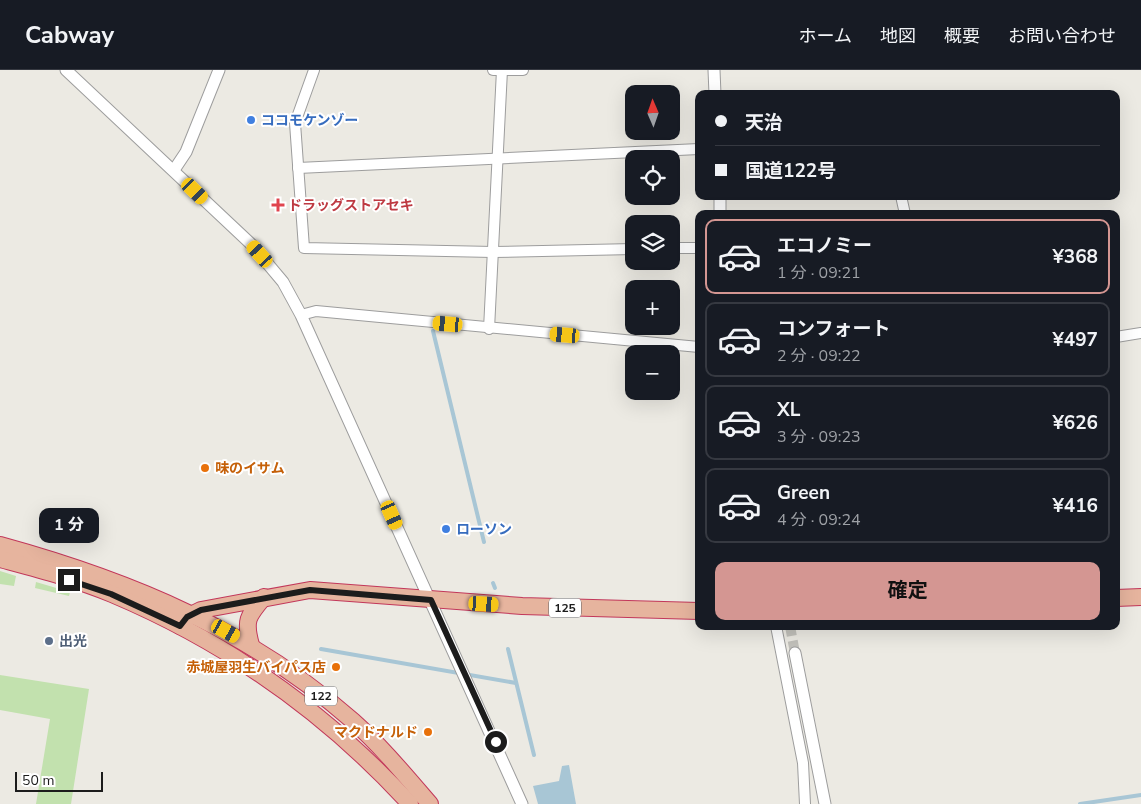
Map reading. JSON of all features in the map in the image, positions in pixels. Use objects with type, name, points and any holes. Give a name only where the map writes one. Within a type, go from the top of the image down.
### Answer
[{"type":"highway","name":"122","points":[[0,544],[101,575],[192,614],[251,645],[283,666],[353,721],[397,765],[430,804]]},
{"type":"highway","name":"122","points":[[0,559],[111,594],[180,626],[235,657],[300,702],[382,773],[410,804]]},
{"type":"highway","name":"125","points":[[192,614],[264,597],[310,590],[522,606],[695,611]]},
{"type":"highway","points":[[251,645],[246,628],[248,620],[264,597]]},
{"type":"highway","points":[[1120,598],[1141,597]]},
{"type":"highway","points":[[180,626],[192,614]]},
{"type":"street","points":[[66,70],[174,170],[268,264],[283,282],[302,315],[522,804]]},
{"type":"street","points":[[174,170],[186,152],[219,70]]},
{"type":"street","points":[[314,70],[295,123],[304,248],[493,252],[625,249]]},
{"type":"street","points":[[489,328],[498,160],[499,70],[522,70]]},
{"type":"street","points":[[714,70],[715,90]]},
{"type":"street","points":[[298,168],[695,149]]},
{"type":"street","points":[[680,248],[695,248]]},
{"type":"street","points":[[302,315],[316,311],[695,347]]},
{"type":"street","points":[[1120,336],[1141,333]]},
{"type":"street","points":[[777,630],[803,763],[804,804]]},
{"type":"street","points":[[795,653],[826,804]]},
{"type":"green space","points":[[0,571],[16,576],[14,586],[0,584]]},
{"type":"green space","points":[[36,582],[70,592],[69,596],[35,588]]},
{"type":"green space","points":[[0,675],[89,689],[71,804],[36,804],[50,719],[0,710]]},
{"type":"water","points":[[569,765],[576,804],[538,804],[533,786],[559,781],[562,766]]},
{"type":"waterway","points":[[433,331],[484,542]]},
{"type":"waterway","points":[[493,583],[495,588]]},
{"type":"waterway","points":[[321,649],[516,683]]},
{"type":"waterway","points":[[508,649],[534,755]]},
{"type":"waterway","points":[[1080,804],[1141,795]]},
{"type":"tunnel","points":[[791,630],[795,653]]},
{"type":"place","name":"ココモケンゾー","points":[[251,120]]},
{"type":"place","name":"ドラッグストアセキ","points":[[278,205]]},
{"type":"place","name":"味のイサム","points":[[205,468]]},
{"type":"place","name":"ローソン","points":[[446,529]]},
{"type":"place","name":"出光","points":[[49,641]]},
{"type":"place","name":"赤城屋羽生バイパス店","points":[[336,667]]},
{"type":"place","name":"マクドナルド","points":[[428,732]]},
{"type":"route","points":[[69,580],[111,594],[180,626],[187,617],[201,610],[310,590],[342,591],[431,600],[496,742]]}]
